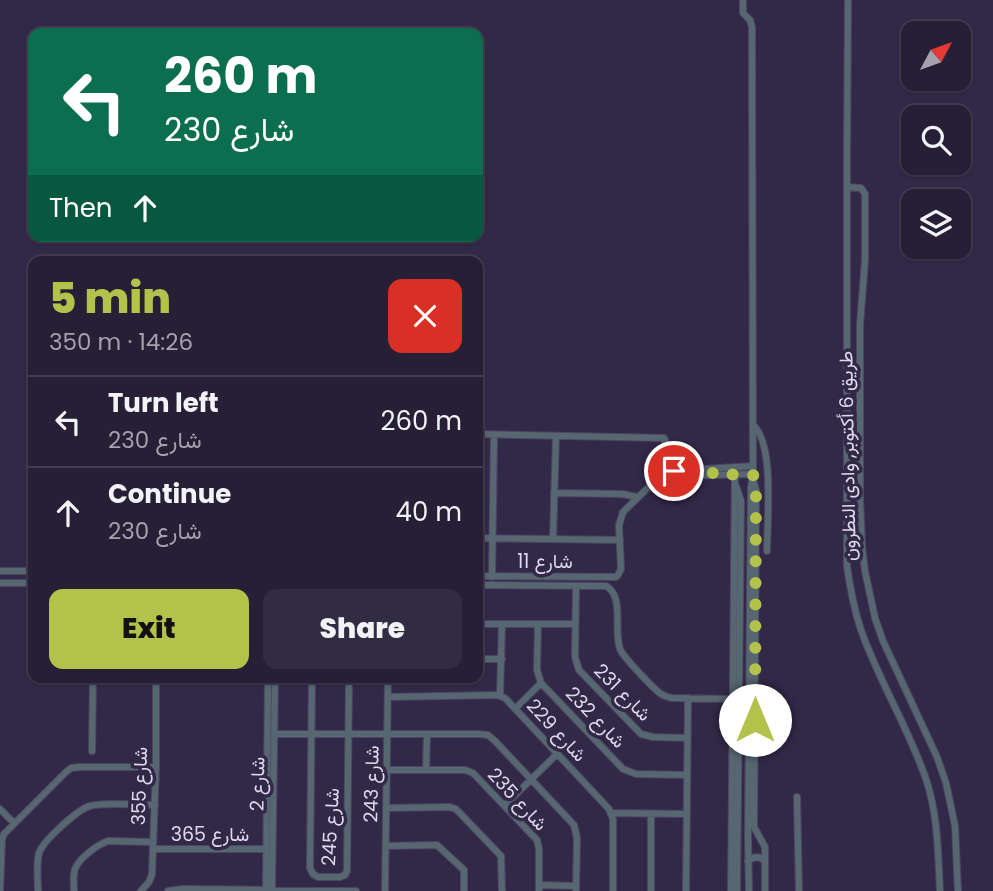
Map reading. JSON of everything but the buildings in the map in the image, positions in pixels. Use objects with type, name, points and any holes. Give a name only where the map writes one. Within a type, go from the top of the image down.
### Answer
[{"type":"street","points":[[743,0],[743,13],[750,20],[752,27],[753,477],[756,490],[749,891]]},
{"type":"street","name":"طريق 6 أكتوبر, وادى النطرون","points":[[848,0],[846,545],[850,590],[867,647],[930,791],[937,829],[940,891]]},
{"type":"street","name":"طريق 6 أكتوبر, وادى النطرون","points":[[847,187],[861,188],[866,194],[860,325],[860,499],[865,571],[872,607],[883,641],[937,757],[946,783],[955,826],[958,891]]},
{"type":"street","points":[[753,425],[762,437],[767,458],[767,551]]},
{"type":"street","points":[[483,434],[664,438],[666,474]]},
{"type":"street","points":[[492,577],[494,435]]},
{"type":"street","points":[[553,539],[556,436]]},
{"type":"street","points":[[483,538],[620,540],[621,518],[627,508],[666,474],[678,476],[735,471],[753,466]]},
{"type":"street","points":[[735,471],[753,477]]},
{"type":"street","points":[[735,471],[737,891]]},
{"type":"street","points":[[554,493],[622,494],[637,498]]},
{"type":"street","name":"شارع 11","points":[[483,576],[612,578],[618,575],[621,569],[620,540]]},
{"type":"street","points":[[753,560],[754,827],[765,846],[765,891]]},
{"type":"street","points":[[0,571],[28,571]]},
{"type":"street","points":[[0,583],[28,583]]},
{"type":"street","name":"شارع 11","points":[[483,584],[606,586],[615,596],[618,643],[622,653],[663,695],[688,698]]},
{"type":"street","name":"شارع 231","points":[[576,586],[576,662],[579,670],[638,731],[649,737],[687,738]]},
{"type":"street","points":[[483,624],[575,624]]},
{"type":"street","points":[[500,695],[502,624]]},
{"type":"street","name":"شارع 232","points":[[538,624],[537,670],[541,683],[627,772],[687,775]]},
{"type":"street","points":[[483,659],[502,659]]},
{"type":"street","points":[[92,751],[93,683]]},
{"type":"street","name":"شارع 355","points":[[141,891],[151,878],[156,767],[156,683]]},
{"type":"street","name":"شارع 2","points":[[268,683],[272,890]]},
{"type":"street","name":"شارع 2","points":[[266,890],[275,683]]},
{"type":"street","name":"شارع 245","points":[[312,683],[310,868],[315,876],[329,877],[340,877],[345,875],[347,870],[349,683]]},
{"type":"street","name":"شارع 243","points":[[385,891],[388,683]]},
{"type":"street","points":[[515,709],[541,683]]},
{"type":"street","name":"شارع 229","points":[[388,697],[500,695],[611,813]]},
{"type":"street","points":[[686,891],[688,698],[736,699]]},
{"type":"street","points":[[731,891],[736,699]]},
{"type":"street","points":[[274,734],[488,735],[576,829],[576,889],[539,888]]},
{"type":"street","points":[[426,771],[427,734]]},
{"type":"street","points":[[505,806],[558,754]]},
{"type":"street","points":[[1,891],[4,834],[65,772],[80,767],[156,767]]},
{"type":"street","name":"شارع 235","points":[[387,771],[469,771],[477,776],[537,840],[540,849],[539,888]]},
{"type":"street","points":[[797,797],[799,891]]},
{"type":"street","points":[[38,891],[41,849],[80,811],[95,805],[155,805]]},
{"type":"street","points":[[386,808],[450,807],[460,811],[501,856],[502,891]]},
{"type":"street","points":[[0,809],[14,823]]},
{"type":"street","points":[[613,891],[611,813],[687,814]]},
{"type":"street","points":[[651,815],[651,891]]},
{"type":"street","points":[[748,836],[758,835]]},
{"type":"street","name":"شارع 365","points":[[74,891],[76,866],[101,843],[108,841],[153,846],[266,849]]},
{"type":"street","points":[[386,846],[437,845],[465,872],[464,891]]},
{"type":"street","points":[[748,861],[755,857],[765,861]]},
{"type":"street","points":[[168,891],[356,891]]},
{"type":"route","points":[[674,471],[712,468],[713,475],[753,474],[756,490],[755,720]]}]
